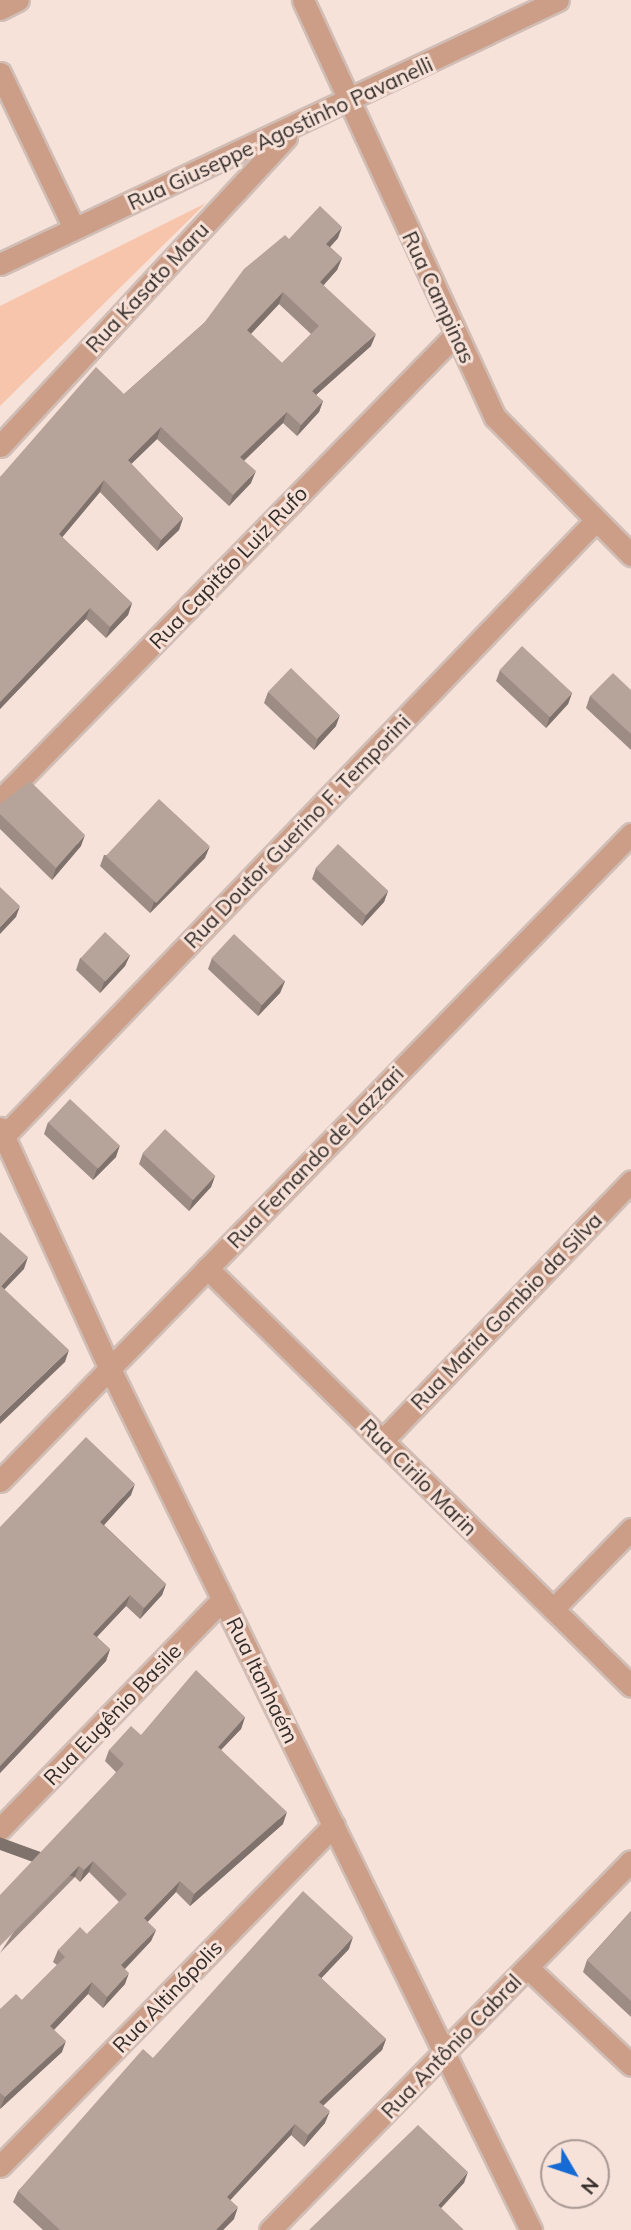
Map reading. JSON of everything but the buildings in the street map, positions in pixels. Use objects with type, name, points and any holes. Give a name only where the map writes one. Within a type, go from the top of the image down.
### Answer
[{"type":"street","points":[[0,9],[19,0]]},
{"type":"street","name":"Rua Campinas","points":[[303,0],[495,417],[594,522],[631,555]]},
{"type":"street","name":"Rua Giuseppe Agostinho Pavanelli","points":[[0,264],[349,104],[558,0]]},
{"type":"street","points":[[0,73],[75,228]]},
{"type":"street","name":"Rua Kasato Maru","points":[[0,446],[294,128]]},
{"type":"street","name":"Rua Capitão Luiz Rufo","points":[[0,800],[456,334]]},
{"type":"street","name":"Rua Doutor Guerino F. Temporini","points":[[1,1135],[594,522]]},
{"type":"street","name":"Rua Fernando de Lazzari","points":[[0,1481],[631,834]]},
{"type":"street","name":"Rua Itanhaém","points":[[1,1135],[109,1367],[531,2230]]},
{"type":"street","name":"Rua Maria Gombio da Silva","points":[[382,1441],[631,1181]]},
{"type":"street","name":"Rua Cirilo Marin","points":[[207,1268],[631,1686]]},
{"type":"street","points":[[553,1609],[631,1529]]},
{"type":"street","name":"Rua Eugênio Basile","points":[[0,1829],[223,1599]]},
{"type":"street","name":"Rua Altinópolis","points":[[0,2166],[334,1825]]},
{"type":"street","name":"Rua Antônio Cabral","points":[[270,2230],[631,1861]]},
{"type":"street","points":[[528,1968],[631,2065]]},
{"type":"shaded area","points":[[206,203],[0,406],[0,306]]}]
